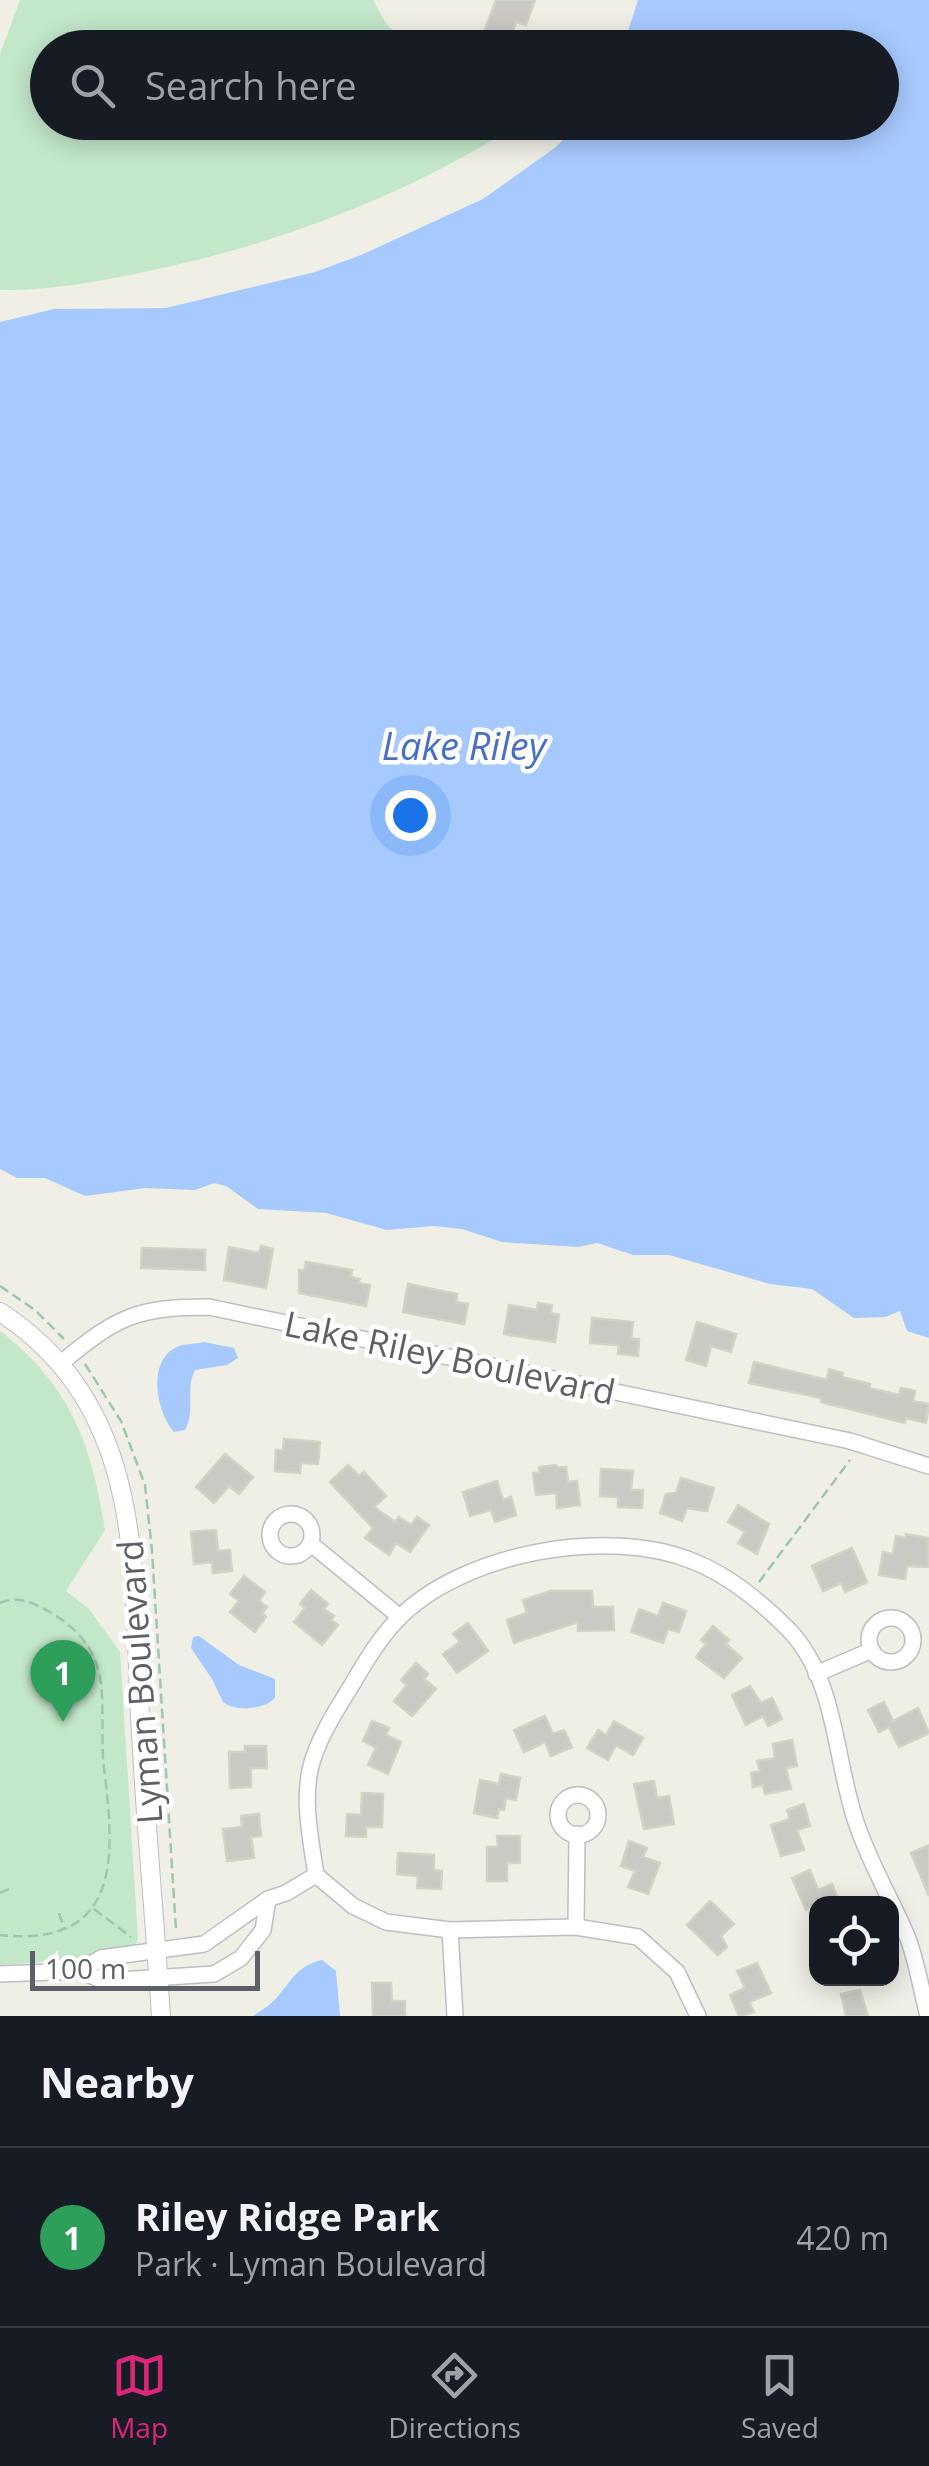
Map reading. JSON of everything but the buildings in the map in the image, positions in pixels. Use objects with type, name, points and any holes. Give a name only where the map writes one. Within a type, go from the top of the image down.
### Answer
[{"type":"street","name":"Lake Riley Boulevard","points":[[60,1364],[104,1330],[141,1311],[209,1307],[861,1445],[929,1466]]},
{"type":"street","points":[[0,1312],[60,1364]]},
{"type":"street","name":"Lyman Boulevard","points":[[60,1364],[80,1389],[106,1440],[123,1488],[132,1538],[140,1734],[161,2016]]},
{"type":"street","points":[[311,1544],[400,1618]]},
{"type":"street","points":[[698,2016],[677,1972],[638,1936],[576,1927],[450,1930],[386,1922],[353,1906],[316,1875],[306,1802],[311,1766],[344,1698],[377,1644],[400,1618],[465,1575],[508,1559],[570,1546],[621,1544],[694,1561],[749,1595],[790,1630],[826,1698],[857,1826],[909,1941],[928,2016]]},
{"type":"street","points":[[816,1674],[872,1650]]},
{"type":"street","points":[[576,1927],[578,1834]]},
{"type":"street","points":[[80,1971],[101,1958],[204,1944],[268,1899],[316,1875]]},
{"type":"street","points":[[0,1974],[80,1971],[104,1981],[214,1974],[240,1958],[263,1930],[268,1899]]},
{"type":"street","points":[[450,1930],[455,2016]]},
{"type":"path","points":[[749,1595],[861,1445]]},
{"type":"path","points":[[0,1603],[16,1598],[56,1616],[92,1654],[100,1671],[111,1841],[105,1882],[92,1907],[65,1929],[50,1935],[0,1935]]},
{"type":"path","points":[[0,1893],[13,1887]]},
{"type":"path","points":[[92,1907],[132,1938]]},
{"type":"path","points":[[60,1913],[65,1929]]},
{"type":"green space","points":[[20,0],[373,0],[392,30],[30,30],[30,140],[492,140],[386,195],[243,248],[126,276],[0,290],[0,54]]},
{"type":"green space","points":[[0,1331],[45,1373],[61,1396],[85,1444],[100,1499],[105,1530],[66,1591],[89,1609],[120,1652],[138,1938],[135,1946],[112,1953],[0,1965]]},
{"type":"water","name":"Lake Riley","points":[[638,0],[929,0],[929,1338],[907,1331],[900,1311],[885,1317],[854,1318],[812,1289],[770,1284],[669,1255],[633,1255],[597,1243],[578,1247],[502,1242],[462,1229],[434,1226],[387,1230],[326,1213],[258,1209],[226,1186],[214,1183],[195,1190],[145,1188],[85,1196],[45,1178],[17,1178],[0,1169],[0,322],[54,309],[166,308],[315,272],[483,199],[563,140],[899,140],[899,30],[628,30]]},
{"type":"water","points":[[204,1342],[234,1348],[238,1358],[227,1365],[195,1370],[188,1423],[185,1430],[174,1432],[159,1399],[158,1373],[169,1353],[179,1346]]},
{"type":"water","points":[[199,1636],[239,1665],[275,1679],[275,1698],[249,1708],[223,1702],[191,1648],[193,1637]]},
{"type":"water","points":[[322,1960],[336,1971],[340,2016],[253,2016],[273,2001],[302,1969]]},
{"type":"place","name":"Riley Ridge Park","points":[[63,1722]]}]
